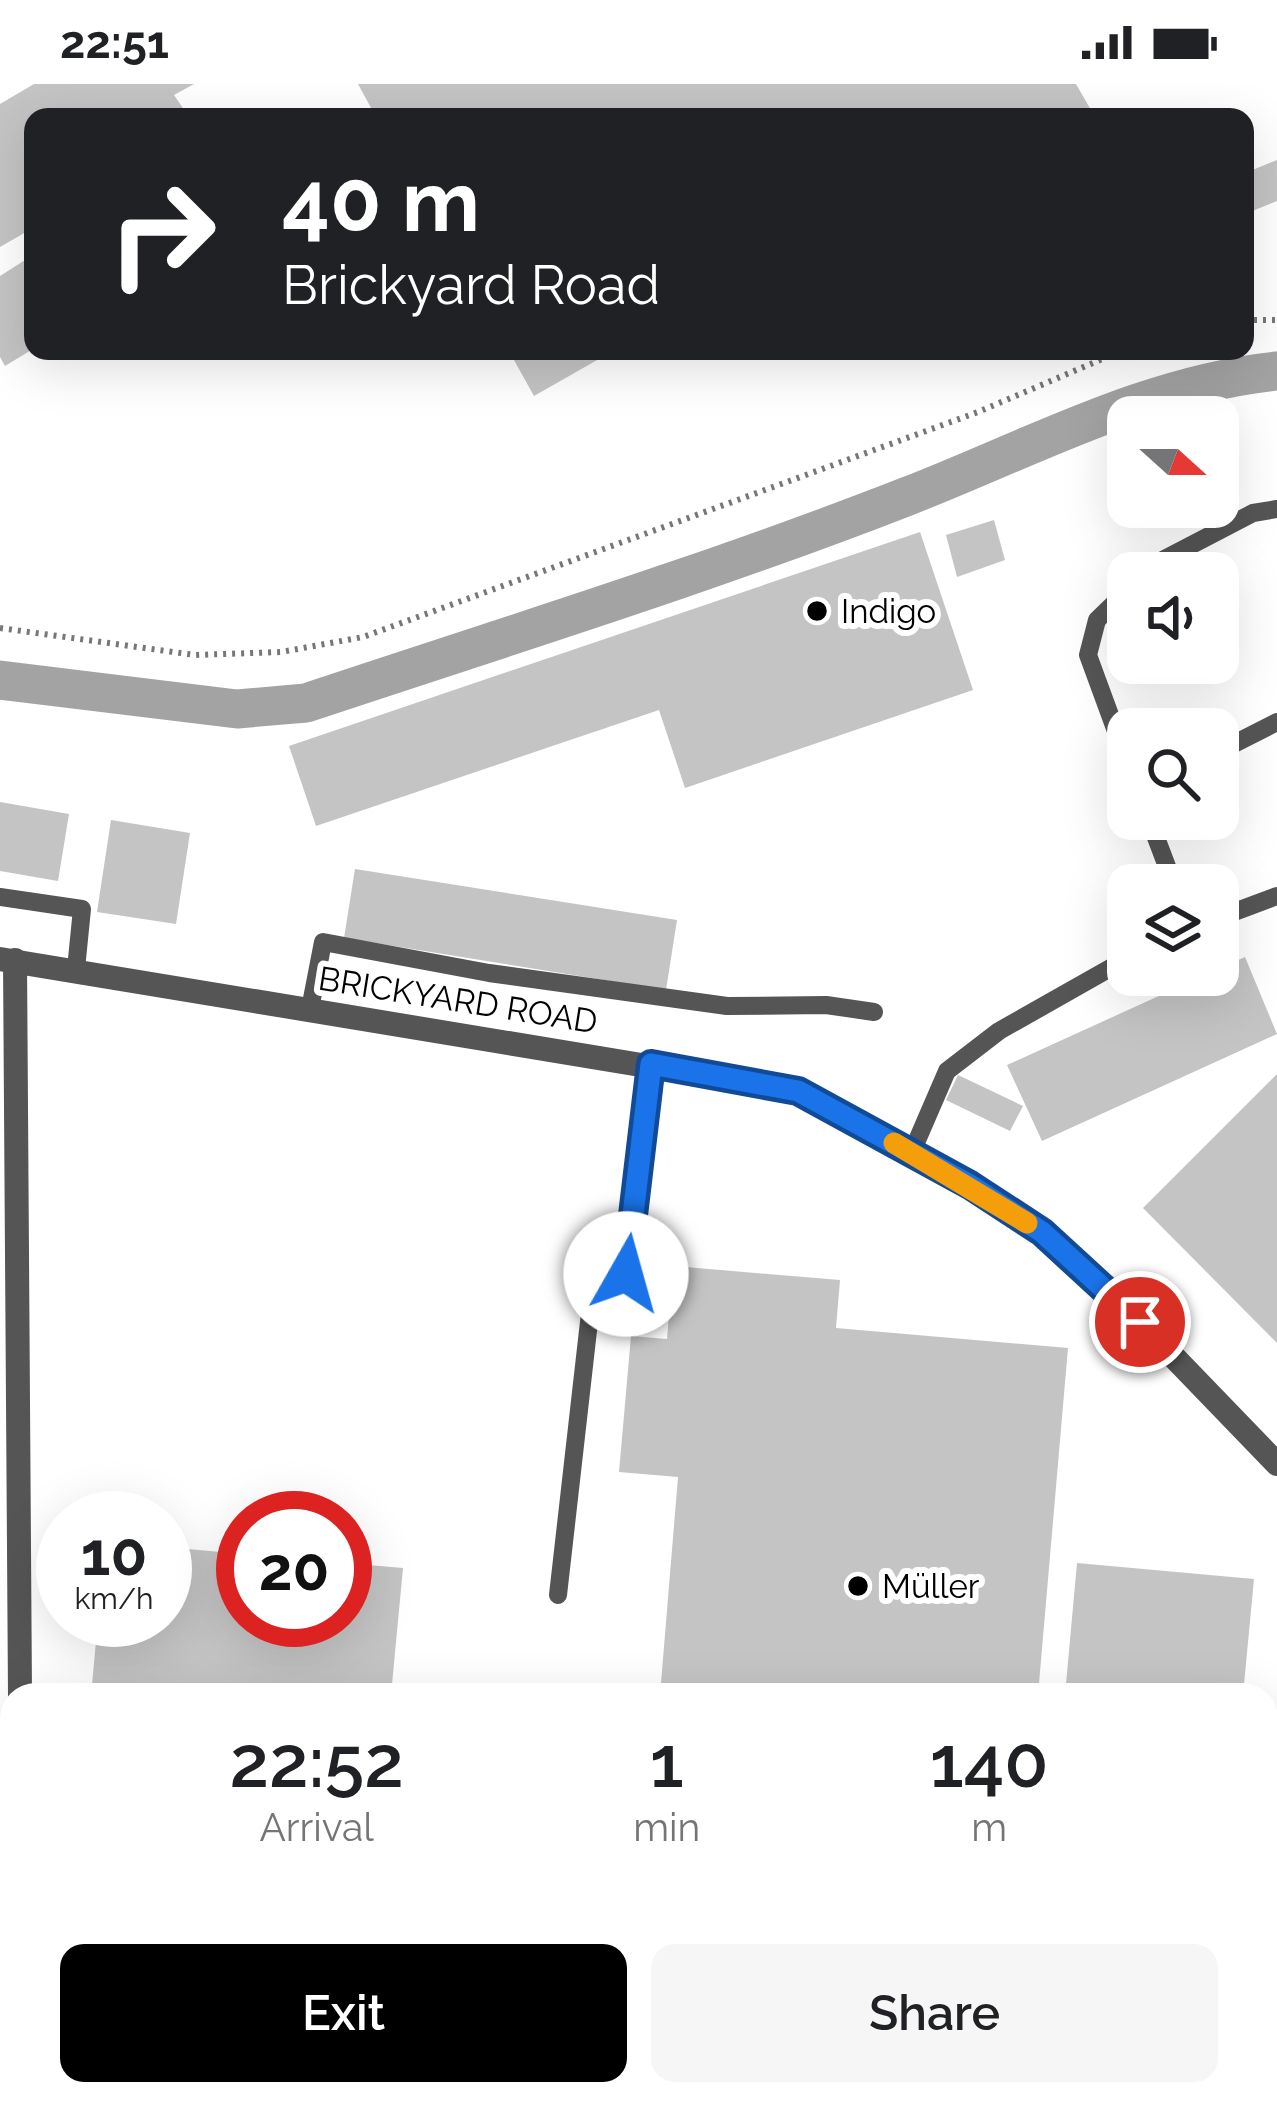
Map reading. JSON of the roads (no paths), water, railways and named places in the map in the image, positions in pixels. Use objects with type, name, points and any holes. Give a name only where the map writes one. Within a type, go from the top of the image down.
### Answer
[{"type":"street","name":"BRICKYARD ROAD","points":[[7,960],[798,1091],[911,1152],[1042,1232],[1140,1322],[1277,1464]]},
{"type":"street","points":[[7,960],[20,1683]]},
{"type":"lane","points":[[1179,552],[1253,513],[1277,509]]},
{"type":"lane","points":[[1107,610],[1097,620],[1088,655],[1107,708]]},
{"type":"lane","points":[[1239,741],[1277,722]]},
{"type":"lane","points":[[1239,910],[1277,896]]},
{"type":"lane","points":[[0,897],[82,909],[76,969]]},
{"type":"lane","points":[[310,1009],[323,942],[489,973],[727,1006],[826,1005],[874,1012]]},
{"type":"lane","points":[[911,1152],[947,1071],[999,1031],[1107,970]]},
{"type":"lane","points":[[557,1595],[595,1269],[626,1274],[651,1064]]},
{"type":"waterway","points":[[0,680],[237,709],[306,703],[759,551],[1135,404],[1229,378],[1277,371]]},
{"type":"place","name":"Indigo","points":[[817,611]]},
{"type":"place","name":"Müller","points":[[858,1586]]}]
